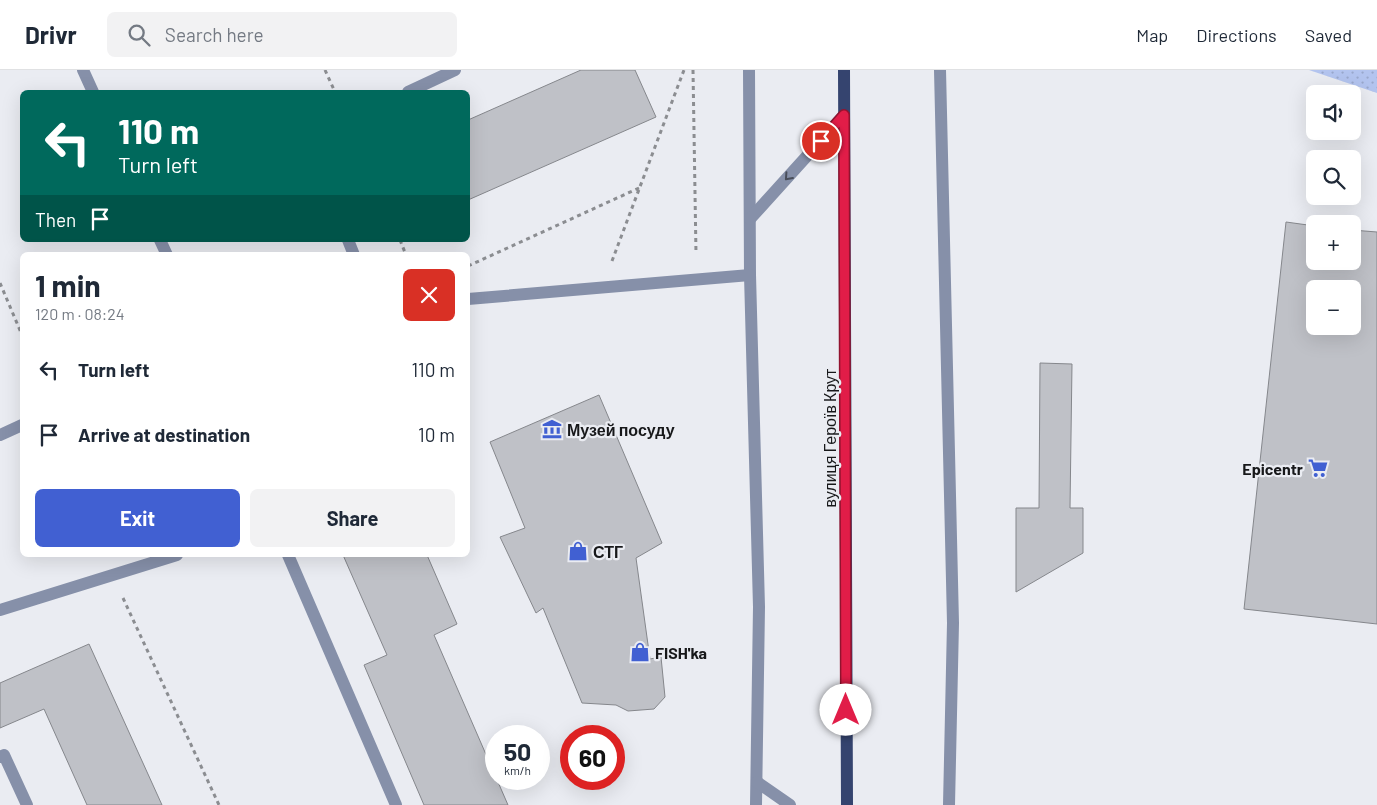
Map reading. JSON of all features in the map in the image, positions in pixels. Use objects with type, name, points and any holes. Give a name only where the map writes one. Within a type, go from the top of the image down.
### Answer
[{"type":"main road","name":"вулиця Героїв Крут","points":[[844,70],[846,805]]},
{"type":"lane","points":[[83,70],[92,90]]},
{"type":"lane","points":[[412,90],[455,70]]},
{"type":"lane","points":[[750,70],[750,275],[759,607],[756,805]]},
{"type":"lane","points":[[940,70],[953,623],[949,805]]},
{"type":"lane","points":[[750,219],[844,115]]},
{"type":"lane","points":[[470,299],[750,275]]},
{"type":"lane","points":[[0,435],[20,426]]},
{"type":"lane","points":[[0,610],[170,557]]},
{"type":"lane","points":[[289,557],[396,805]]},
{"type":"lane","points":[[0,757],[4,755],[28,805]]},
{"type":"lane","points":[[757,782],[790,805]]},
{"type":"path","points":[[325,70],[334,90]]},
{"type":"path","points":[[602,288],[684,70]]},
{"type":"path","points":[[693,70],[697,280]]},
{"type":"path","points":[[470,265],[639,188]]},
{"type":"path","points":[[0,283],[20,330]]},
{"type":"path","points":[[112,575],[219,805]]},
{"type":"shaded area","points":[[1309,70],[1377,70],[1377,93],[1361,88],[1361,85],[1353,85]]},
{"type":"building","points":[[581,70],[635,70],[656,117],[470,199],[470,119]]},
{"type":"building","name":"Epicentr","points":[[1286,222],[1306,225],[1306,270],[1361,270],[1361,231],[1377,232],[1377,624],[1244,609]]},
{"type":"building","points":[[1040,363],[1072,364],[1070,508],[1083,508],[1083,553],[1016,592],[1016,508],[1039,508]]},
{"type":"building","name":"СТГ","points":[[599,395],[662,543],[636,558],[650,659],[661,657],[665,697],[654,709],[628,711],[616,705],[582,703],[543,608],[536,613],[500,537],[525,528],[490,442]]},
{"type":"building","points":[[344,557],[428,557],[457,624],[434,635],[485,752],[485,790],[501,790],[508,805],[424,805],[364,665],[387,655]]},
{"type":"building","points":[[89,644],[162,805],[87,805],[44,709],[0,728],[0,683]]},
{"type":"place","name":"Музей посуду","points":[[552,429]]},
{"type":"place","name":"Epicentr","points":[[1318,468]]},
{"type":"place","name":"СТГ","points":[[578,551]]},
{"type":"place","name":"FISH'ka","points":[[640,652]]},
{"type":"route","points":[[821,141],[844,115],[846,710]]}]
